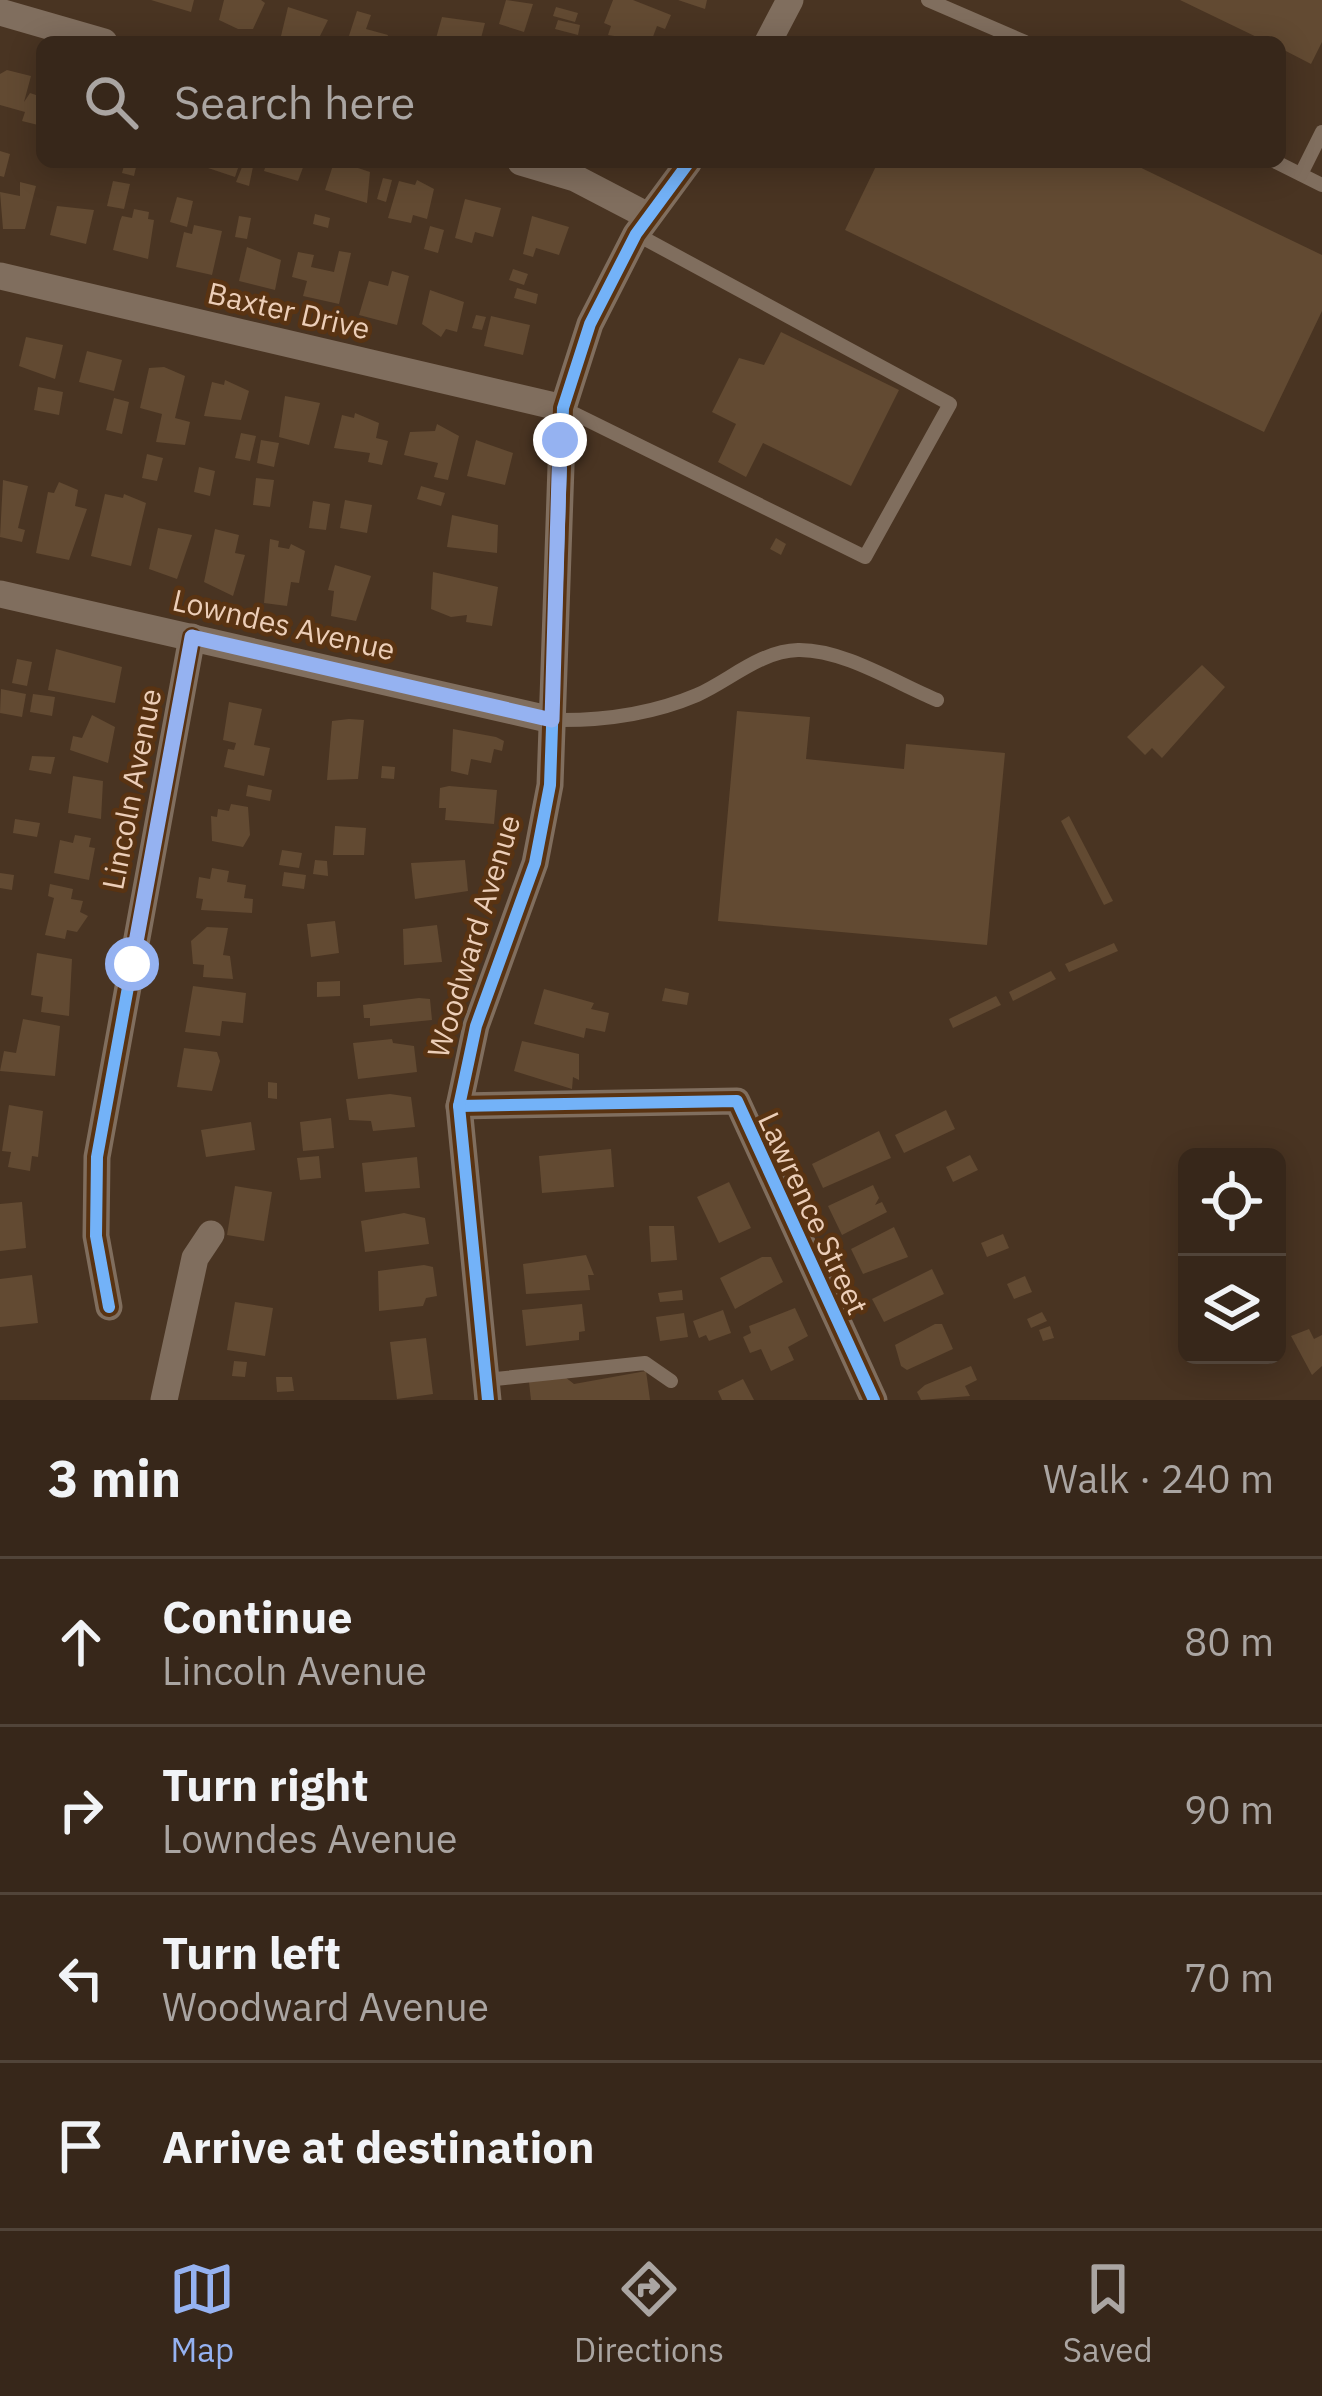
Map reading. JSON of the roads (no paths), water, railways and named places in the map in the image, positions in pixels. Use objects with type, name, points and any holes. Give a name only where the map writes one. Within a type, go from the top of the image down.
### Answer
[{"type":"street","points":[[771,36],[790,0]]},
{"type":"street","points":[[0,12],[83,36]]},
{"type":"street","points":[[541,168],[575,178],[641,225]]},
{"type":"street","name":"Woodward Avenue","points":[[487,1390],[459,1106],[476,1026],[535,863],[550,785],[563,408],[590,324],[641,225],[684,168]]},
{"type":"street","name":"Baxter Drive","points":[[0,276],[563,408]]},
{"type":"street","name":"Lowndes Avenue","points":[[0,594],[552,720]]},
{"type":"street","name":"Lincoln Avenue","points":[[109,1307],[97,1235],[97,1157],[192,637]]},
{"type":"street","name":"Lawrence Street","points":[[459,1106],[737,1101],[874,1400]]},
{"type":"street","points":[[164,1400],[195,1258],[212,1234]]},
{"type":"lane","points":[[928,0],[1011,36]]},
{"type":"lane","points":[[1301,174],[1322,132]]},
{"type":"lane","points":[[1286,167],[1322,185]]},
{"type":"lane","points":[[563,408],[865,557],[950,404],[641,225]]},
{"type":"lane","points":[[552,720],[604,721],[655,710],[698,694],[760,659],[798,650],[839,659],[937,700]]},
{"type":"lane","points":[[487,1390],[645,1364],[670,1381]]}]
